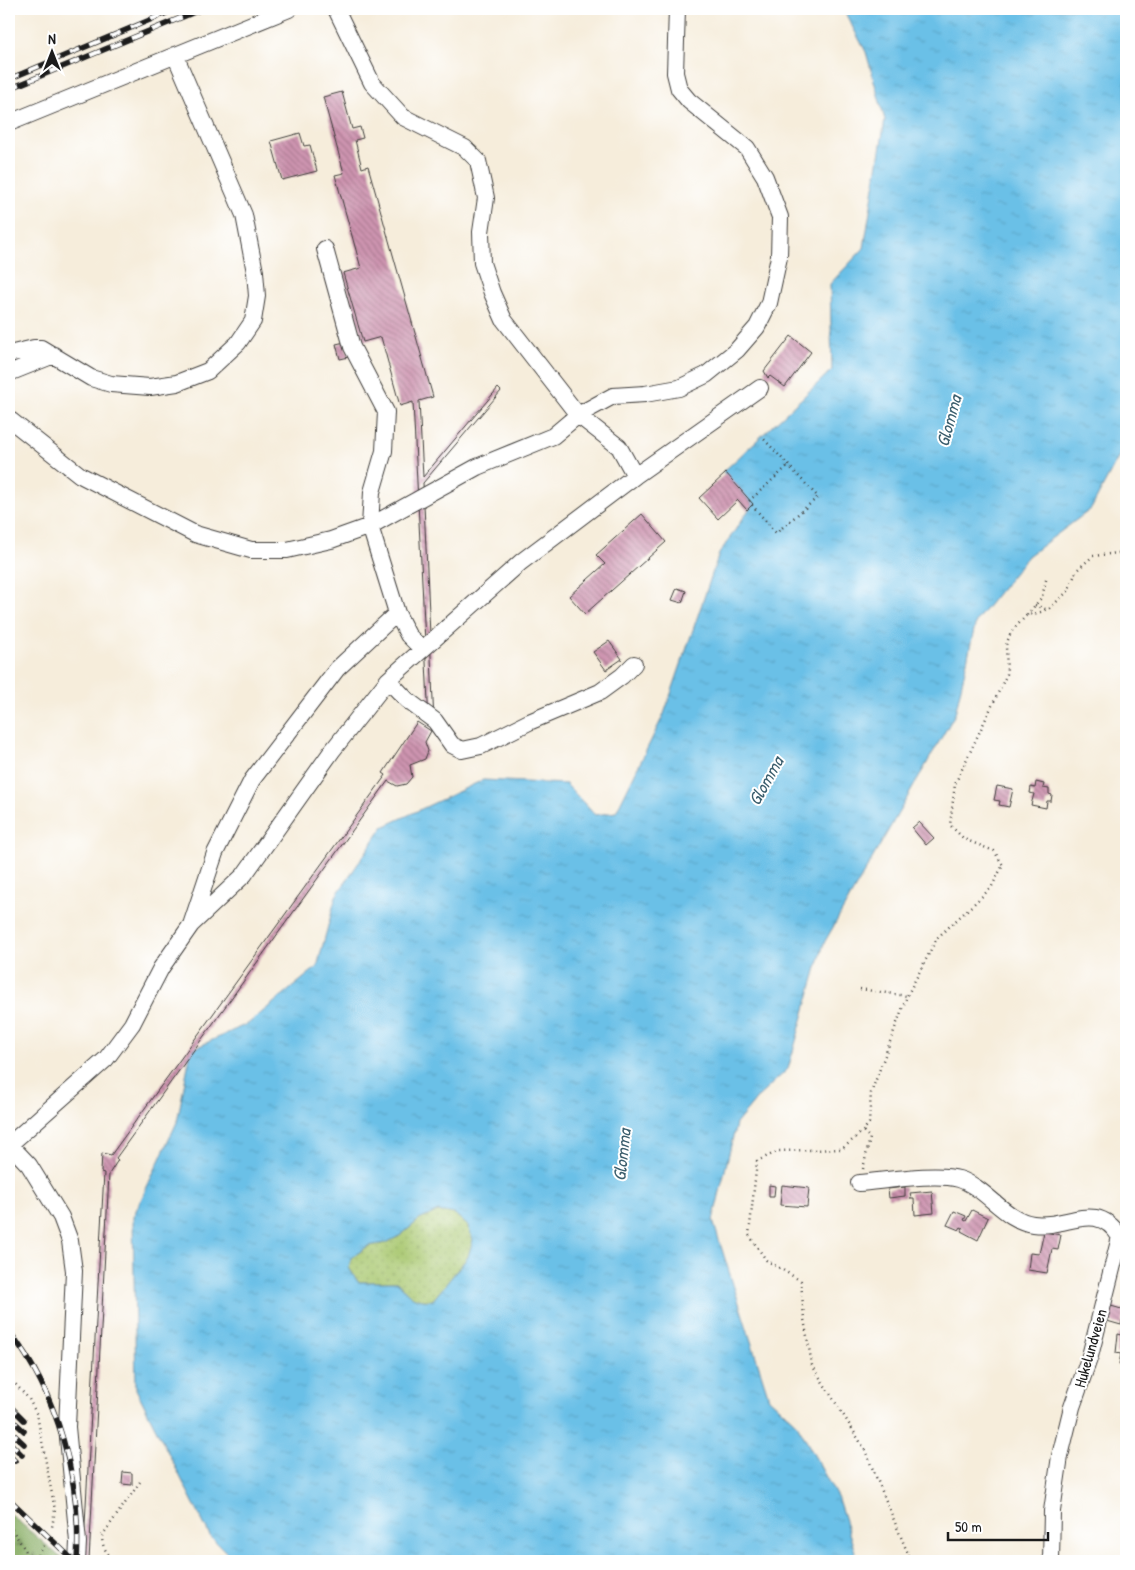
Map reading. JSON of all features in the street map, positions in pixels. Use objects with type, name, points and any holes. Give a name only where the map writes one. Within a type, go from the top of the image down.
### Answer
[{"type":"street","points":[[9,123],[289,9]]},
{"type":"street","points":[[336,9],[372,83],[403,117],[465,148],[478,161],[486,198],[481,232],[482,263],[504,320],[578,415],[619,447],[635,476]]},
{"type":"street","points":[[9,419],[80,475],[204,536],[250,550],[287,550],[331,540],[370,526],[477,467],[554,436],[578,415],[613,396],[646,394],[679,388],[706,375],[737,350],[756,327],[769,303],[776,278],[780,217],[774,197],[748,148],[689,101],[679,89],[674,66],[677,9]]},
{"type":"street","points":[[9,354],[34,348],[47,350],[91,378],[111,384],[150,387],[171,384],[202,374],[214,366],[238,343],[252,321],[257,296],[255,272],[244,215],[175,55]]},
{"type":"street","points":[[325,248],[352,347],[386,412],[387,423],[384,451],[372,492],[370,526],[397,612],[408,635],[422,649]]},
{"type":"street","points":[[9,373],[54,355]]},
{"type":"street","points":[[77,1561],[78,1542],[67,1427],[74,1271],[70,1241],[61,1217],[34,1173],[9,1145],[106,1059],[132,1024],[161,968],[191,925],[244,875],[332,751],[388,680],[521,562],[635,476],[760,388]]},
{"type":"street","points":[[191,925],[216,853],[252,780],[337,669],[397,612]]},
{"type":"street","points":[[388,680],[407,700],[435,721],[452,745],[462,750],[481,746],[529,722],[600,692],[622,676],[634,664]]},
{"type":"street","name":"Hukelundveien","points":[[859,1183],[938,1178],[958,1179],[974,1187],[1014,1218],[1032,1224],[1052,1224],[1096,1217],[1107,1222],[1120,1237],[1090,1356],[1072,1407],[1060,1456],[1052,1510],[1051,1561]]},
{"type":"path","points":[[752,505],[776,533],[818,497],[762,437]]},
{"type":"path","points":[[749,501],[789,466]]},
{"type":"path","points":[[1026,616],[1048,610],[1068,591],[1077,570],[1093,556],[1126,552]]},
{"type":"path","points":[[911,1561],[864,1448],[812,1365],[804,1319],[801,1281],[766,1260],[749,1235],[757,1161],[779,1151],[842,1149],[863,1131],[869,1123],[871,1093],[907,996],[938,938],[991,888],[1003,865],[994,851],[964,839],[950,824],[955,784],[1005,680],[1007,674],[1006,646],[1011,632],[1042,597],[1047,576]]},
{"type":"path","points":[[1035,605],[1048,610]]},
{"type":"path","points":[[860,989],[907,996]]},
{"type":"path","points":[[859,1183],[870,1138],[863,1131]]},
{"type":"path","points":[[9,1377],[29,1399],[37,1415],[55,1510],[52,1527]]},
{"type":"path","points":[[116,1561],[102,1545],[102,1536],[140,1482]]},
{"type":"path","points":[[9,1525],[31,1559],[36,1560],[44,1546]]},
{"type":"green space","points":[[438,1211],[455,1214],[468,1226],[473,1240],[468,1257],[433,1300],[421,1300],[413,1297],[398,1282],[358,1282],[349,1268],[351,1258],[368,1246],[386,1243],[401,1235],[419,1220]]},
{"type":"green space","points":[[9,1513],[65,1561],[9,1561]]},
{"type":"water","name":"Glomma","points":[[843,9],[1126,9],[1126,443],[1091,509],[1028,556],[976,621],[955,714],[824,943],[788,1069],[759,1096],[736,1124],[713,1221],[769,1398],[797,1424],[838,1499],[858,1561],[235,1561],[210,1536],[136,1389],[133,1217],[177,1122],[191,1050],[249,1023],[317,967],[336,896],[383,827],[483,780],[566,784],[595,815],[616,812],[664,714],[719,554],[752,505],[723,472],[832,370],[830,284],[864,248],[885,120],[866,52]],"holes":[[[438,1211],[455,1214],[468,1226],[473,1240],[468,1257],[433,1300],[421,1300],[413,1297],[398,1282],[358,1282],[349,1268],[351,1258],[368,1246],[386,1243],[401,1235],[419,1220]]]},
{"type":"building","points":[[342,92],[352,129],[360,127],[363,138],[355,140],[362,168],[368,166],[433,397],[419,401],[423,477],[498,388],[501,391],[423,483],[434,722],[429,722],[413,402],[400,406],[381,337],[363,342],[343,273],[361,268],[335,175],[344,173],[323,97]]},
{"type":"building","points":[[300,133],[304,146],[310,145],[317,171],[282,180],[271,141]]},
{"type":"building","points":[[791,336],[811,352],[785,387],[770,376],[768,378],[764,371]]},
{"type":"building","points":[[345,342],[349,357],[340,359],[336,344]]},
{"type":"building","points":[[726,473],[753,504],[747,510],[738,500],[718,519],[699,498]]},
{"type":"building","points":[[642,514],[666,542],[585,614],[569,596],[605,564],[596,555]]},
{"type":"building","points":[[677,588],[686,591],[682,603],[672,600]]},
{"type":"building","points":[[609,641],[622,659],[606,670],[593,652]]},
{"type":"building","points":[[417,722],[431,731],[425,742],[428,751],[425,759],[410,765],[412,777],[406,784],[397,786],[388,781],[116,1158],[118,1160],[109,1174],[89,1561],[83,1561],[104,1173],[101,1172],[102,1153],[111,1155],[386,775],[383,773]]},
{"type":"building","points":[[1036,782],[1044,784],[1043,788],[1049,789],[1049,794],[1052,795],[1051,801],[1047,801],[1046,808],[1031,805],[1034,794],[1030,793],[1031,787],[1035,788]]},
{"type":"building","points":[[997,786],[1013,789],[1009,807],[999,805],[1000,801],[994,800]]},
{"type":"building","points":[[919,822],[934,838],[926,845],[912,828]]},
{"type":"building","points":[[769,1185],[775,1186],[774,1197],[769,1197]]},
{"type":"building","points":[[782,1185],[809,1188],[807,1207],[780,1205]]},
{"type":"building","points":[[905,1187],[905,1196],[889,1198],[888,1189]]},
{"type":"building","points":[[932,1191],[934,1213],[915,1215],[914,1199],[911,1199],[910,1193]]},
{"type":"building","points":[[972,1210],[988,1218],[978,1240],[961,1231],[963,1228],[961,1227],[959,1230],[947,1225],[954,1211],[966,1216],[964,1220],[966,1221]]},
{"type":"building","points":[[1044,1232],[1061,1235],[1058,1250],[1052,1249],[1047,1273],[1028,1270],[1030,1253],[1039,1254]]},
{"type":"building","points":[[1111,1306],[1125,1310],[1121,1325],[1107,1321]]},
{"type":"building","points":[[1118,1334],[1126,1336],[1126,1366],[1119,1364],[1121,1354],[1116,1353]]},
{"type":"building","points":[[123,1472],[132,1473],[132,1485],[122,1484]]},
{"type":"railway","points":[[9,79],[176,9]]},
{"type":"railway","points":[[9,89],[202,9]]},
{"type":"railway","points":[[9,1331],[41,1382],[63,1440],[71,1470],[75,1501],[78,1531],[77,1561]]},
{"type":"railway","points":[[9,1405],[24,1420]]},
{"type":"railway","points":[[9,1417],[24,1431]]},
{"type":"railway","points":[[9,1430],[24,1444]]},
{"type":"railway","points":[[9,1442],[22,1455]]},
{"type":"railway","points":[[9,1455],[15,1461]]},
{"type":"railway","points":[[9,1499],[74,1561]]}]
